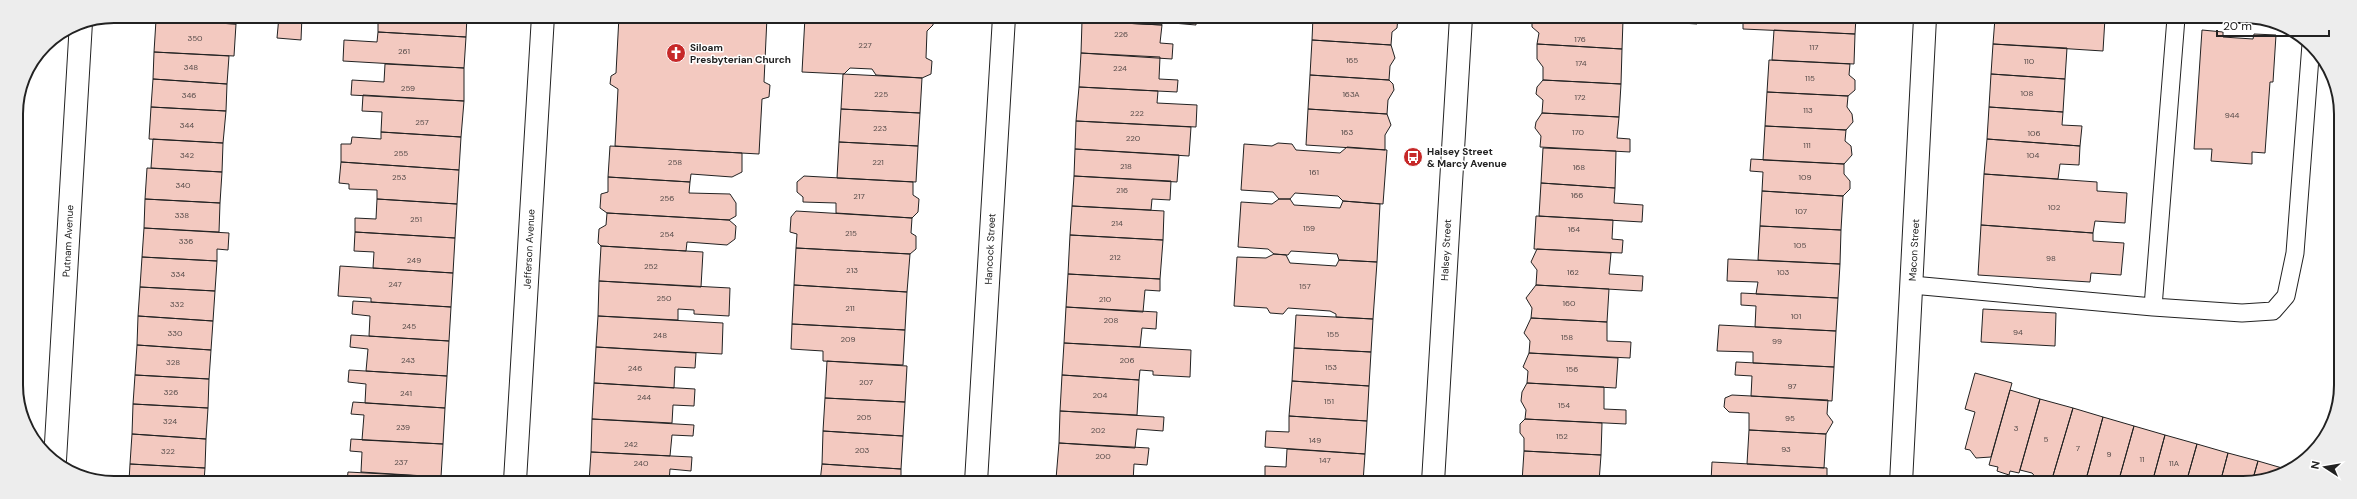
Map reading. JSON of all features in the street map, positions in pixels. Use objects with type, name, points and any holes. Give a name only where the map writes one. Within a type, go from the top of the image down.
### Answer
[{"type":"street","name":"Jefferson Avenue","points":[[515,476],[543,23]]},
{"type":"street","name":"Hancock Street","points":[[976,476],[1004,23]]},
{"type":"street","name":"Halsey Street","points":[[1433,476],[1461,23]]},
{"type":"street","name":"Macon Street","points":[[1901,476],[1925,23]]},
{"type":"street","name":"Putnam Avenue","points":[[55,454],[81,29]]},
{"type":"lane","points":[[2153,307],[2176,23]]},
{"type":"lane","points":[[1912,285],[2153,307],[2242,313],[2272,311],[2286,296],[2295,253],[2310,53]]},
{"type":"building","points":[[156,23],[236,24],[234,56],[154,52]]},
{"type":"building","points":[[278,23],[302,23],[301,40],[277,38]]},
{"type":"building","points":[[378,23],[467,23],[466,37],[378,32]]},
{"type":"building","points":[[619,23],[767,23],[764,82],[770,85],[769,97],[762,99],[759,154],[615,146],[618,89],[610,84],[611,76],[616,73]]},
{"type":"building","points":[[805,23],[933,23],[927,31],[926,58],[932,61],[931,74],[922,78],[876,75],[872,69],[850,68],[844,74],[802,72]]},
{"type":"building","points":[[1082,23],[1162,25],[1160,43],[1173,44],[1172,59],[1081,53]]},
{"type":"building","points":[[1122,23],[1161,23],[1162,25]]},
{"type":"building","points":[[1173,23],[1196,23],[1196,25]]},
{"type":"building","points":[[1313,23],[1397,23],[1397,28],[1392,32],[1391,45],[1312,40]]},
{"type":"building","points":[[1532,23],[1623,23],[1622,49],[1537,44],[1539,33],[1532,27]]},
{"type":"building","points":[[1743,23],[1856,23],[1855,34],[1743,29]]},
{"type":"building","points":[[1995,23],[2105,23],[2103,51],[1993,44]]},
{"type":"building","points":[[1774,30],[1855,34],[1854,64],[1772,60]]},
{"type":"building","points":[[2202,30],[2223,32],[2223,37],[2253,39],[2254,34],[2276,35],[2273,82],[2270,82],[2265,153],[2252,152],[2252,164],[2211,161],[2212,149],[2194,149]]},
{"type":"building","points":[[378,32],[466,37],[464,68],[343,61],[344,40],[377,42]]},
{"type":"building","points":[[1312,40],[1391,45],[1395,58],[1390,66],[1389,80],[1310,75]]},
{"type":"building","points":[[1537,44],[1622,49],[1621,84],[1543,80],[1543,67],[1537,59]]},
{"type":"building","points":[[1993,44],[2067,48],[2065,79],[1991,74]]},
{"type":"building","points":[[154,52],[229,56],[227,84],[153,79]]},
{"type":"building","points":[[1081,53],[1160,57],[1159,79],[1178,80],[1177,92],[1079,87]]},
{"type":"building","points":[[1769,60],[1850,64],[1849,75],[1855,80],[1855,90],[1848,96],[1767,92]]},
{"type":"building","points":[[385,64],[464,68],[464,101],[351,95],[352,80],[384,82]]},
{"type":"building","points":[[843,74],[922,78],[920,113],[841,109]]},
{"type":"building","points":[[1991,74],[2065,79],[2063,112],[1989,107]]},
{"type":"building","points":[[1310,75],[1389,80],[1393,84],[1394,90],[1388,100],[1387,114],[1308,109]]},
{"type":"building","points":[[153,79],[227,84],[226,111],[151,107]]},
{"type":"building","points":[[1543,80],[1621,84],[1619,117],[1542,113],[1543,100],[1536,94],[1537,87]]},
{"type":"building","points":[[1079,87],[1158,91],[1157,103],[1197,105],[1196,127],[1076,121]]},
{"type":"building","points":[[1767,92],[1848,96],[1847,107],[1852,114],[1853,122],[1846,130],[1765,126]]},
{"type":"building","points":[[363,95],[464,101],[461,137],[381,132],[382,112],[362,111]]},
{"type":"building","points":[[151,107],[226,111],[223,143],[149,139]]},
{"type":"building","points":[[1989,107],[2063,112],[2062,125],[2082,126],[2080,146],[1987,139]]},
{"type":"building","points":[[841,109],[920,113],[918,146],[839,142]]},
{"type":"building","points":[[1308,109],[1387,114],[1391,125],[1385,135],[1385,150],[1306,145]]},
{"type":"building","points":[[1542,113],[1619,117],[1617,138],[1630,139],[1630,152],[1540,147],[1541,136],[1535,128],[1536,122]]},
{"type":"building","points":[[1076,121],[1191,127],[1189,156],[1075,149]]},
{"type":"building","points":[[1765,126],[1846,130],[1845,141],[1851,146],[1852,155],[1844,164],[1763,160]]},
{"type":"building","points":[[381,132],[461,137],[459,170],[341,162],[341,144],[351,144],[352,137],[381,139]]},
{"type":"building","points":[[153,139],[223,143],[222,172],[151,168]]},
{"type":"building","points":[[1987,139],[2080,146],[2079,165],[2060,164],[2058,179],[1984,174]]},
{"type":"building","points":[[839,142],[918,146],[916,182],[837,178]]},
{"type":"building","points":[[1278,143],[1292,144],[1296,150],[1340,153],[1347,147],[1387,150],[1383,204],[1343,201],[1338,196],[1295,193],[1290,199],[1279,199],[1273,192],[1241,190],[1244,144],[1272,146]]},
{"type":"building","points":[[610,146],[742,153],[742,172],[732,177],[691,174],[690,182],[608,177]]},
{"type":"building","points":[[1543,148],[1616,151],[1615,188],[1541,183]]},
{"type":"building","points":[[1075,149],[1179,155],[1177,182],[1074,176]]},
{"type":"building","points":[[1751,159],[1844,164],[1844,174],[1850,181],[1850,189],[1843,196],[1762,191],[1763,172],[1750,171]]},
{"type":"building","points":[[341,162],[459,170],[457,204],[377,199],[377,190],[349,189],[349,184],[339,183]]},
{"type":"building","points":[[147,168],[222,172],[220,203],[145,199]]},
{"type":"building","points":[[1984,174],[2097,182],[2097,191],[2127,193],[2125,223],[2095,221],[2093,233],[1981,225]]},
{"type":"building","points":[[804,176],[913,182],[913,195],[919,199],[918,212],[912,218],[836,213],[836,203],[803,202],[803,197],[797,192],[797,182]]},
{"type":"building","points":[[1074,176],[1171,181],[1170,200],[1152,199],[1151,210],[1072,206]]},
{"type":"building","points":[[608,177],[690,182],[689,193],[730,194],[736,203],[736,216],[729,220],[607,213],[600,208],[601,194],[608,192]]},
{"type":"building","points":[[1541,183],[1615,188],[1614,203],[1643,205],[1642,222],[1539,216]]},
{"type":"building","points":[[1762,191],[1843,196],[1841,230],[1760,226]]},
{"type":"building","points":[[145,199],[220,203],[219,232],[144,228]]},
{"type":"building","points":[[377,199],[457,204],[455,238],[355,232],[355,218],[376,219]]},
{"type":"building","points":[[1279,199],[1290,199],[1294,205],[1340,208],[1343,201],[1380,204],[1377,262],[1339,260],[1337,254],[1291,251],[1288,255],[1274,254],[1268,249],[1238,247],[1241,202],[1272,204]]},
{"type":"building","points":[[1072,206],[1164,211],[1163,240],[1070,235]]},
{"type":"building","points":[[796,211],[912,218],[911,233],[916,236],[916,249],[910,254],[796,248],[797,234],[790,232],[791,217]]},
{"type":"building","points":[[607,213],[729,220],[736,226],[735,239],[727,245],[687,242],[686,251],[601,246],[598,243],[599,229],[606,225]]},
{"type":"building","points":[[1536,216],[1613,220],[1612,239],[1623,240],[1622,253],[1534,249]]},
{"type":"building","points":[[1981,225],[2093,233],[2093,241],[2124,243],[2121,275],[2091,273],[2090,282],[1978,275]]},
{"type":"building","points":[[1760,226],[1841,230],[1840,264],[1758,260]]},
{"type":"building","points":[[144,228],[229,233],[228,250],[217,249],[217,261],[142,257]]},
{"type":"building","points":[[355,232],[455,238],[453,273],[373,268],[374,252],[354,251]]},
{"type":"building","points":[[1070,235],[1163,240],[1160,279],[1068,274]]},
{"type":"building","points":[[601,246],[703,252],[701,287],[599,281]]},
{"type":"building","points":[[796,248],[910,254],[907,292],[794,285]]},
{"type":"building","points":[[1537,249],[1611,253],[1609,274],[1643,276],[1642,291],[1536,285],[1537,270],[1531,262]]},
{"type":"building","points":[[1274,254],[1286,255],[1290,263],[1336,266],[1339,260],[1377,262],[1373,319],[1336,317],[1336,314],[1330,311],[1288,308],[1283,314],[1270,313],[1267,308],[1234,306],[1237,257],[1266,258]]},
{"type":"building","points":[[142,257],[217,261],[215,291],[140,287]]},
{"type":"building","points":[[1728,259],[1840,264],[1838,298],[1756,294],[1758,282],[1727,281]]},
{"type":"building","points":[[340,266],[453,273],[451,307],[371,302],[371,298],[338,296]]},
{"type":"building","points":[[1068,274],[1160,279],[1160,291],[1145,290],[1143,312],[1066,307]]},
{"type":"building","points":[[599,281],[730,288],[729,316],[694,314],[694,310],[678,309],[678,320],[598,316]]},
{"type":"building","points":[[794,285],[907,292],[905,330],[792,324]]},
{"type":"building","points":[[1536,285],[1609,289],[1607,322],[1531,318],[1532,308],[1526,298]]},
{"type":"building","points":[[140,287],[215,291],[213,321],[138,316]]},
{"type":"building","points":[[1741,293],[1838,298],[1836,331],[1755,327],[1756,306],[1741,305]]},
{"type":"building","points":[[353,301],[451,307],[449,341],[369,336],[370,316],[352,314]]},
{"type":"building","points":[[1066,307],[1157,312],[1156,329],[1142,328],[1140,347],[1064,343]]},
{"type":"building","points":[[1983,309],[2056,313],[2055,346],[1981,342]]},
{"type":"building","points":[[1296,315],[1373,319],[1371,352],[1294,348]]},
{"type":"building","points":[[138,316],[213,321],[211,350],[137,345]]},
{"type":"building","points":[[598,316],[723,323],[722,354],[596,347]]},
{"type":"building","points":[[1531,318],[1607,322],[1607,341],[1631,342],[1630,358],[1529,353],[1530,341],[1524,333]]},
{"type":"building","points":[[792,324],[905,330],[903,365],[823,361],[823,351],[791,349]]},
{"type":"building","points":[[1719,325],[1836,331],[1834,367],[1753,363],[1753,352],[1717,351]]},
{"type":"building","points":[[351,335],[449,341],[447,376],[366,371],[368,349],[350,347]]},
{"type":"building","points":[[1064,343],[1191,350],[1190,377],[1153,375],[1153,371],[1140,370],[1139,380],[1062,375]]},
{"type":"building","points":[[137,345],[211,350],[209,379],[135,375]]},
{"type":"building","points":[[596,347],[696,353],[695,368],[675,367],[674,388],[594,383]]},
{"type":"building","points":[[1294,348],[1371,352],[1369,386],[1292,381]]},
{"type":"building","points":[[1529,353],[1618,358],[1616,388],[1527,383],[1528,371],[1523,367]]},
{"type":"building","points":[[827,361],[907,366],[905,402],[825,398]]},
{"type":"building","points":[[1736,362],[1834,367],[1832,401],[1751,396],[1752,376],[1735,375]]},
{"type":"building","points":[[349,370],[447,376],[445,408],[365,403],[366,384],[348,382]]},
{"type":"building","points":[[1975,373],[2012,383],[1991,457],[1976,458],[1970,450],[1965,449],[1975,412],[1965,409]]},
{"type":"building","points":[[135,375],[209,379],[208,408],[133,404]]},
{"type":"building","points":[[1062,375],[1139,380],[1137,415],[1060,411]]},
{"type":"building","points":[[1292,381],[1369,386],[1367,421],[1289,416]]},
{"type":"building","points":[[594,383],[695,389],[694,406],[673,405],[672,423],[592,419]]},
{"type":"building","points":[[1527,383],[1604,387],[1604,409],[1626,410],[1626,424],[1525,419],[1526,410],[1521,401],[1522,392]]},
{"type":"building","points":[[2010,390],[2040,399],[2019,473],[2010,471],[2009,475],[1997,471],[1998,467],[1989,465]]},
{"type":"building","points":[[1732,395],[1828,400],[1827,414],[1833,422],[1826,434],[1749,430],[1749,413],[1729,412],[1724,407],[1725,398]]},
{"type":"building","points":[[825,398],[905,402],[903,436],[823,431]]},
{"type":"building","points":[[2040,399],[2073,408],[2053,476],[2035,476],[2032,473],[2020,470]]},
{"type":"building","points":[[353,402],[445,408],[443,444],[362,440],[364,415],[351,414]]},
{"type":"building","points":[[133,404],[208,408],[206,439],[132,434]]},
{"type":"building","points":[[2073,408],[2103,417],[2087,476],[2053,476]]},
{"type":"building","points":[[1060,411],[1164,417],[1163,431],[1137,429],[1135,448],[1059,443]]},
{"type":"building","points":[[1289,416],[1367,421],[1365,454],[1265,447],[1266,431],[1289,432]]},
{"type":"building","points":[[2103,417],[2134,426],[2120,476],[2087,476]]},
{"type":"building","points":[[592,419],[694,425],[693,436],[672,435],[670,456],[591,452]]},
{"type":"building","points":[[1525,419],[1602,423],[1601,455],[1524,451],[1524,438],[1520,433],[1520,424]]},
{"type":"building","points":[[2134,426],[2165,435],[2154,476],[2120,476]]},
{"type":"building","points":[[1749,430],[1826,434],[1824,468],[1747,464]]},
{"type":"building","points":[[823,431],[903,436],[901,469],[822,464]]},
{"type":"building","points":[[132,434],[206,439],[205,468],[130,464]]},
{"type":"building","points":[[2165,435],[2197,444],[2188,476],[2154,476]]},
{"type":"building","points":[[351,439],[443,444],[441,476],[361,472],[362,452],[350,451]]},
{"type":"building","points":[[1059,443],[1149,448],[1147,465],[1134,464],[1133,476],[1056,476]]},
{"type":"building","points":[[2197,444],[2228,453],[2222,476],[2188,476]]},
{"type":"building","points":[[1287,449],[1365,454],[1363,476],[1265,476],[1265,466],[1286,467]]},
{"type":"building","points":[[1524,451],[1601,455],[1599,476],[1522,476]]},
{"type":"building","points":[[591,452],[692,457],[691,471],[670,469],[669,476],[589,476]]},
{"type":"building","points":[[2228,453],[2258,461],[2254,475],[2222,476]]},
{"type":"building","points":[[2258,461],[2281,468],[2273,471],[2254,475]]},
{"type":"building","points":[[1712,462],[1827,468],[1827,476],[1711,476]]},
{"type":"building","points":[[130,464],[205,468],[204,476],[129,476]]},
{"type":"building","points":[[822,464],[901,469],[901,476],[821,476]]},
{"type":"building","points":[[348,472],[422,476],[348,476]]},
{"type":"place","name":"Siloam Presbyterian Church","points":[[676,53]]},
{"type":"place","name":"Halsey Street & Marcy Avenue","points":[[1413,157]]}]
